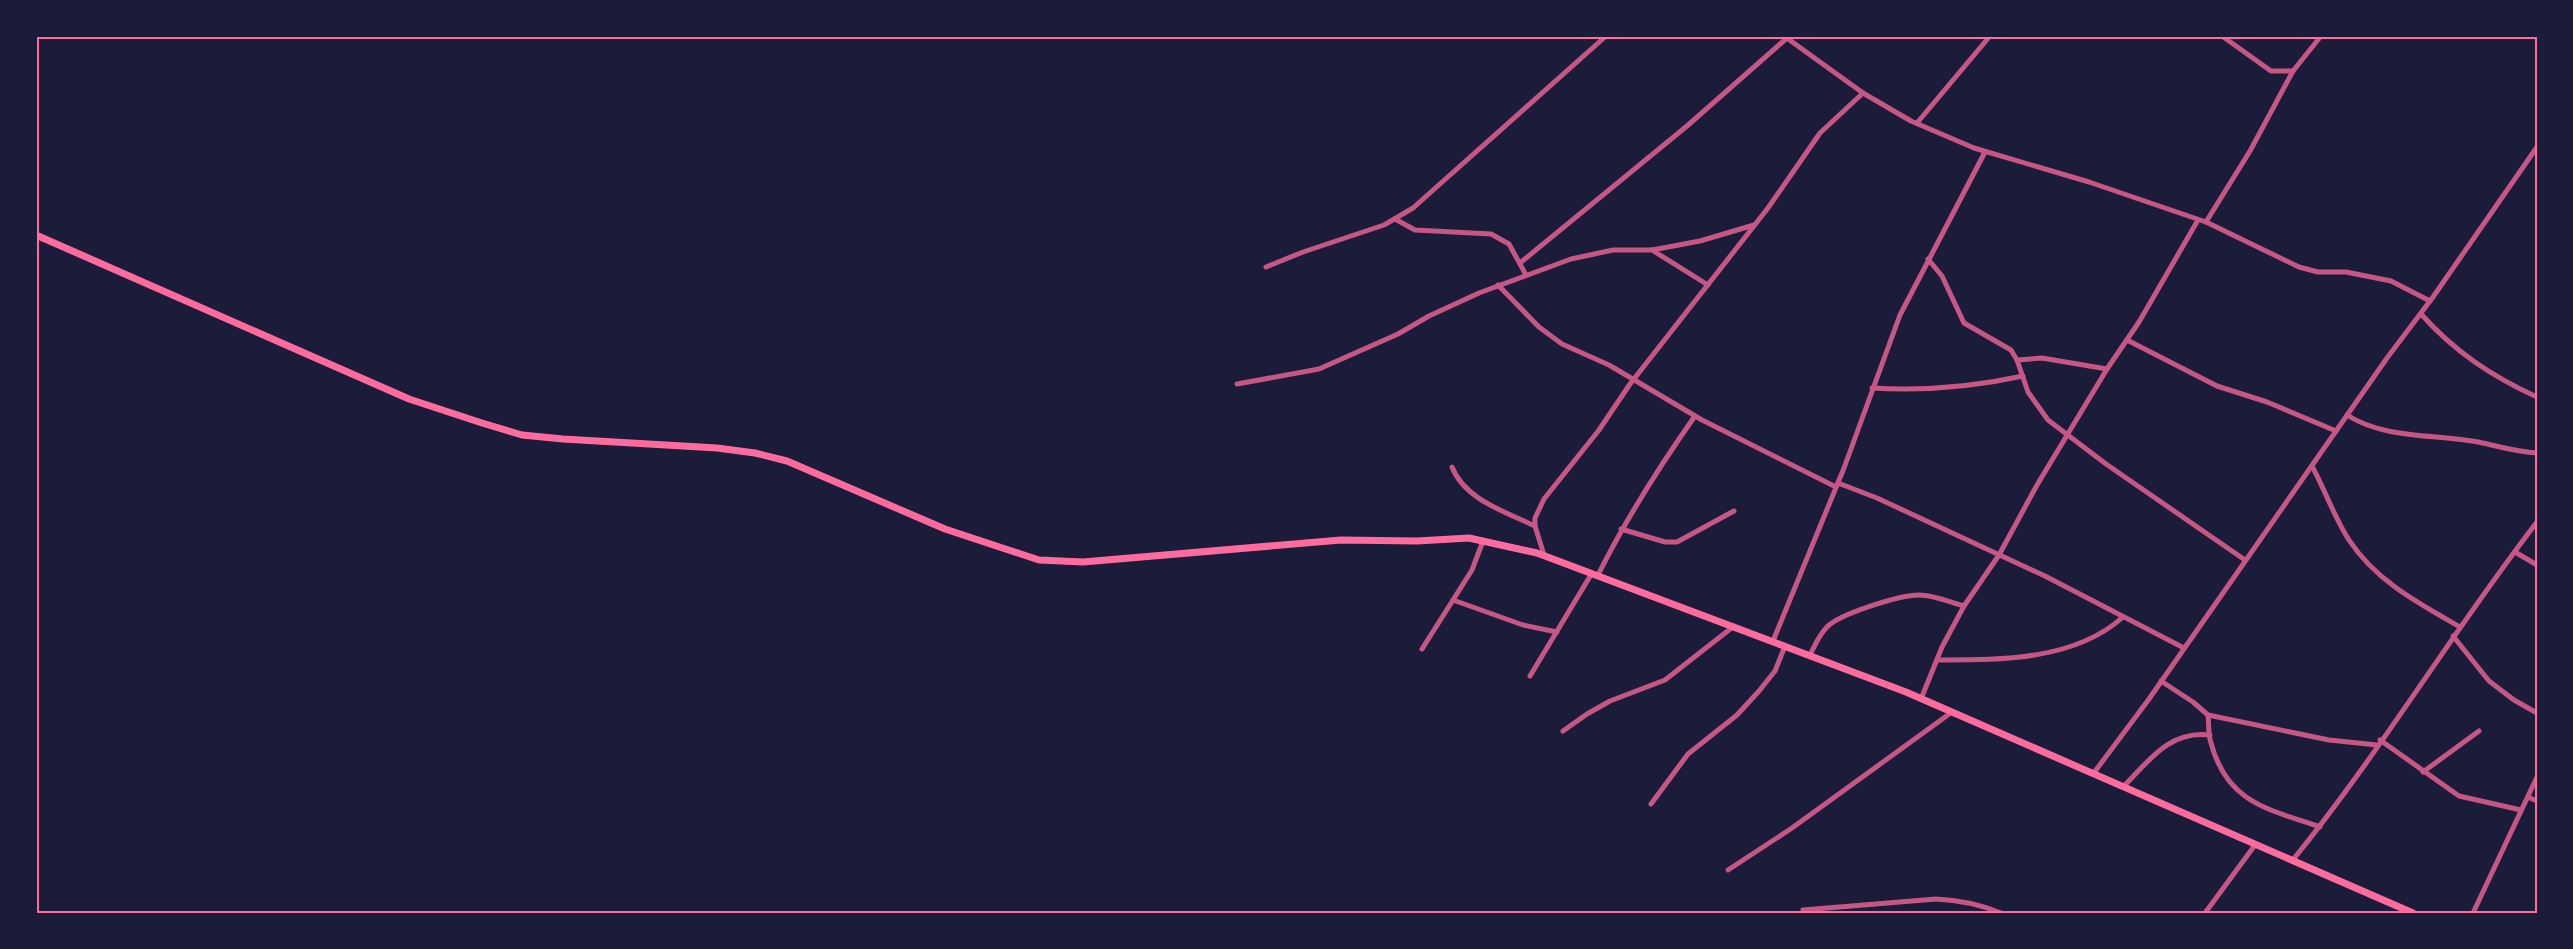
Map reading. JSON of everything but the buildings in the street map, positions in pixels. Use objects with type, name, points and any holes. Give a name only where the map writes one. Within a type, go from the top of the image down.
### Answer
[{"type":"main road","points":[[36,235],[409,399],[482,423],[522,435],[717,448],[755,453],[787,461],[945,529],[1039,560],[1083,562],[1341,540],[1417,541],[1469,538],[1544,555],[1921,699],[2413,913]]},
{"type":"street","points":[[1266,267],[1303,252],[1366,232],[1395,219],[1413,207],[1606,36]]},
{"type":"street","points":[[1917,123],[1990,36]]},
{"type":"street","points":[[2222,36],[2271,71],[2293,71]]},
{"type":"street","points":[[2206,222],[2250,151],[2293,71],[2321,36]]},
{"type":"street","points":[[1520,262],[1687,126],[1785,37],[1863,93],[1917,123],[1985,152],[2089,182],[2206,222],[2299,267],[2318,272],[2346,272],[2391,281],[2430,301]]},
{"type":"street","points":[[1544,555],[1535,526],[1535,518],[1544,499],[1755,225],[1820,133],[1863,93]]},
{"type":"street","points":[[2093,774],[2536,151]]},
{"type":"street","points":[[1773,641],[1837,485],[1900,315],[1985,152]]},
{"type":"street","points":[[1395,219],[1415,230],[1491,234],[1509,244],[1526,275]]},
{"type":"street","points":[[1921,699],[1937,660],[1964,606],[2000,555],[2037,485],[2198,220]]},
{"type":"street","points":[[1237,384],[1319,369],[1398,334],[1429,316],[1498,285],[1571,258],[1602,252],[1652,250],[1700,241],[1755,225]]},
{"type":"street","points":[[1652,250],[1708,285]]},
{"type":"street","points":[[1928,259],[1942,276],[1964,323],[2011,350],[2017,360],[2028,392],[2040,411],[2067,436],[2245,560]]},
{"type":"street","points":[[1498,285],[1539,327],[1562,344],[1635,379],[1695,416],[1837,485],[1877,498],[2000,555],[2184,648]]},
{"type":"street","points":[[2421,314],[2440,335],[2467,358],[2537,397]]},
{"type":"street","points":[[2127,340],[2217,386],[2267,402],[2336,431]]},
{"type":"street","points":[[2017,360],[2053,359],[2107,369]]},
{"type":"street","points":[[1872,388],[1951,387],[1991,383],[2023,376]]},
{"type":"street","points":[[2347,415],[2381,431],[2478,442],[2518,452],[2537,453]]},
{"type":"street","points":[[1530,676],[1621,529],[1695,416]]},
{"type":"street","points":[[1452,466],[1462,484],[1482,499],[1507,515],[1535,526]]},
{"type":"street","points":[[2312,466],[2335,514],[2360,555],[2388,583],[2460,627]]},
{"type":"street","points":[[1621,529],[1665,543],[1677,542],[1734,511]]},
{"type":"street","points":[[2292,861],[2319,827],[2453,636],[2537,522]]},
{"type":"street","points":[[1422,649],[1472,570],[1483,542]]},
{"type":"street","points":[[2515,552],[2537,565]]},
{"type":"street","points":[[1810,655],[1828,626],[1842,616],[1857,611],[1920,595],[1964,606]]},
{"type":"street","points":[[1453,600],[1523,625],[1557,632]]},
{"type":"street","points":[[1937,660],[1995,660],[2062,648],[2089,640],[2108,630],[2123,617]]},
{"type":"street","points":[[1563,731],[1587,714],[1610,702],[1665,680],[1734,626]]},
{"type":"street","points":[[2453,636],[2489,681],[2514,700],[2537,713]]},
{"type":"street","points":[[1651,804],[1688,754],[1737,715],[1759,691],[1775,671],[1785,646]]},
{"type":"street","points":[[2161,681],[2187,697],[2208,715],[2329,740],[2379,742],[2459,796],[2521,810]]},
{"type":"street","points":[[1728,870],[1802,822],[1952,712]]},
{"type":"street","points":[[2208,715],[2215,756],[2224,775],[2246,799],[2319,827]]},
{"type":"street","points":[[2423,772],[2479,731]]},
{"type":"street","points":[[2123,787],[2165,746],[2178,738],[2194,733],[2210,735]]},
{"type":"street","points":[[2474,913],[2537,777]]},
{"type":"street","points":[[2528,797],[2537,801]]},
{"type":"street","points":[[2205,913],[2255,845]]},
{"type":"street","points":[[1803,910],[1936,899],[1969,902],[2001,913]]}]
